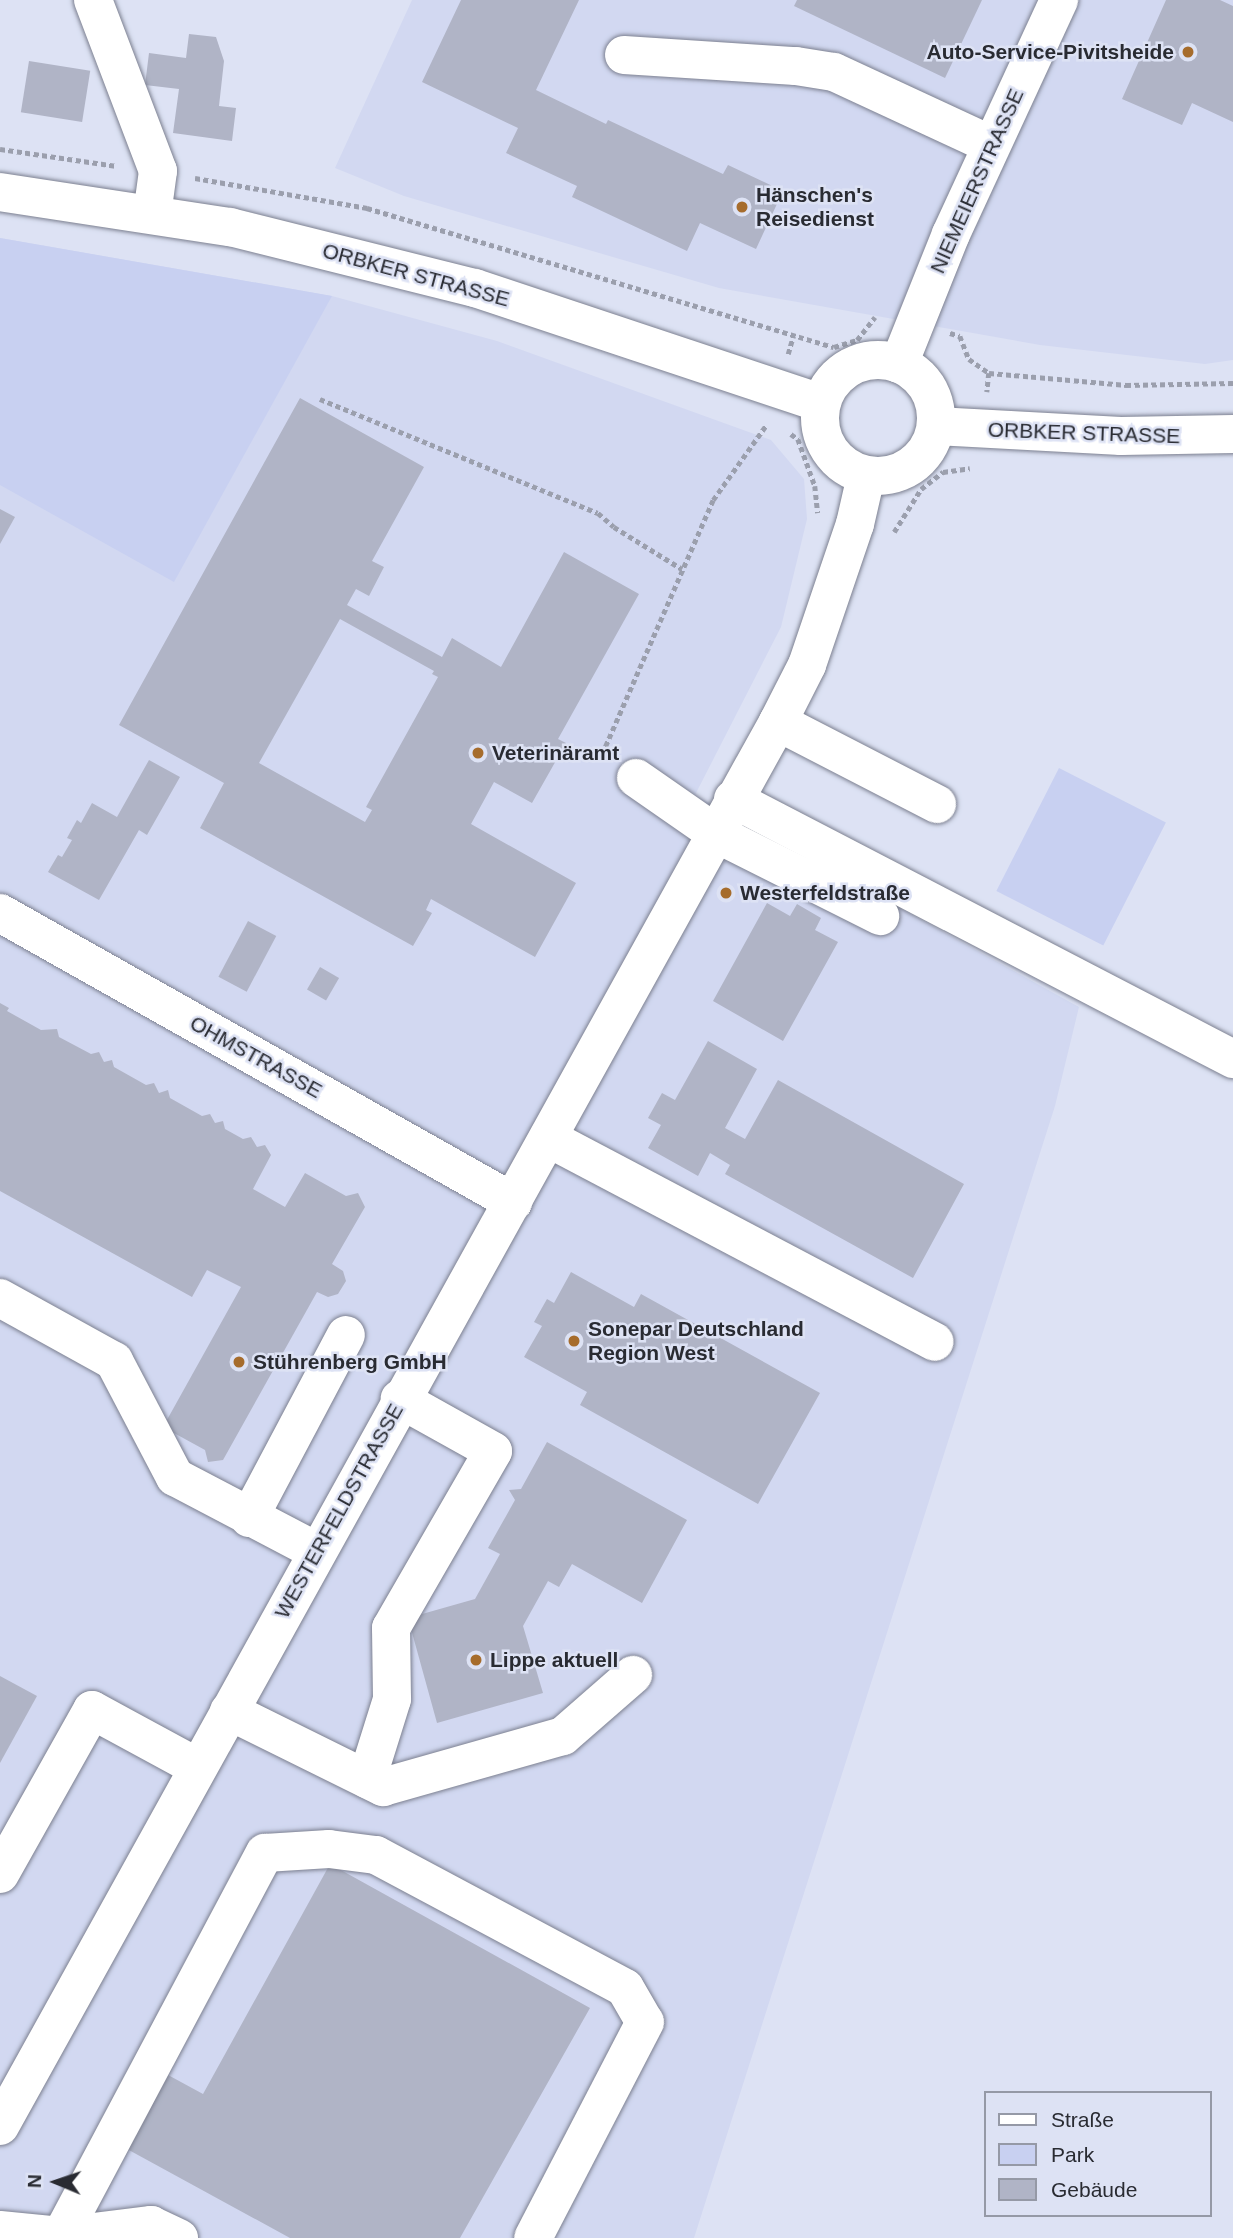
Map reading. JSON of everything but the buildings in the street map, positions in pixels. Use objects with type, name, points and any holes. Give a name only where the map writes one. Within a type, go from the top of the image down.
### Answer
[{"type":"street","points":[[93,0],[158,171],[152,215]]},
{"type":"street","name":"NIEMEIERSTRASSE","points":[[899,364],[951,234],[1059,0]]},
{"type":"street","points":[[624,55],[796,66],[834,72],[991,145]]},
{"type":"street","name":"ORBKER STRASSE","points":[[0,192],[230,227],[475,288],[775,404],[821,403]]},
{"type":"street","points":[[883,360],[899,364],[916,373],[928,388],[935,407],[936,426],[928,449],[912,466],[890,476],[866,476],[848,469],[833,457],[823,440],[819,422],[821,403],[828,388],[851,366],[883,360]]},
{"type":"street","name":"ORBKER STRASSE","points":[[936,426],[1121,436],[1233,434]]},
{"type":"street","name":"WESTERFELDSTRASSE","points":[[0,2126],[316,1551],[513,1202],[733,799],[778,722],[807,665],[855,524],[866,476]]},
{"type":"street","points":[[778,722],[937,804]]},
{"type":"street","points":[[636,778],[715,833],[880,916]]},
{"type":"street","points":[[733,799],[1233,1059]]},
{"type":"street","name":"OHMSTRASSE","points":[[0,913],[513,1202]]},
{"type":"street","points":[[548,1138],[935,1342]]},
{"type":"street","points":[[0,1298],[114,1362],[175,1477],[316,1551]]},
{"type":"street","points":[[249,1518],[346,1335]]},
{"type":"street","points":[[367,1779],[392,1699],[391,1628],[493,1451],[401,1399]]},
{"type":"street","points":[[229,1712],[383,1787],[564,1736],[633,1675]]},
{"type":"street","points":[[0,1874],[92,1710],[197,1767]]},
{"type":"street","points":[[61,2236],[265,1853],[329,1849],[376,1855],[625,1988],[645,2022],[533,2238]]},
{"type":"street","points":[[0,2230],[61,2236],[151,2225],[179,2238]]},
{"type":"path","points":[[602,754],[713,500],[775,404],[793,336],[834,347],[858,340],[881,310],[960,336],[969,359],[989,373],[1126,385],[1233,383]]},
{"type":"path","points":[[775,404],[797,439],[815,486],[817,513],[891,537],[921,489],[943,472],[976,467],[989,373]]},
{"type":"path","points":[[320,399],[598,513],[614,527],[682,569]]},
{"type":"shaded area","points":[[412,0],[1233,0],[1233,360],[1205,364],[1040,345],[719,288],[404,196],[335,168]]},
{"type":"shaded area","points":[[0,238],[332,296],[497,341],[771,440],[804,479],[807,519],[781,627],[695,795],[1079,1007],[1055,1106],[694,2238],[0,2238]]},
{"type":"green space","points":[[0,238],[332,296],[174,582],[0,485]]},
{"type":"green space","points":[[1059,768],[1166,822],[1103,945],[996,891]]},
{"type":"place","name":"Auto-Service-Pivitsheide","points":[[1188,52]]},
{"type":"place","name":"Hänschen's Reisedienst","points":[[742,207]]},
{"type":"place","name":"Veterinäramt","points":[[478,753]]},
{"type":"place","name":"Westerfeldstraße","points":[[726,893]]},
{"type":"place","name":"Sonepar Deutschland Region West","points":[[574,1341]]},
{"type":"place","name":"Stührenberg GmbH","points":[[239,1362]]},
{"type":"place","name":"Lippe aktuell","points":[[476,1660]]}]
